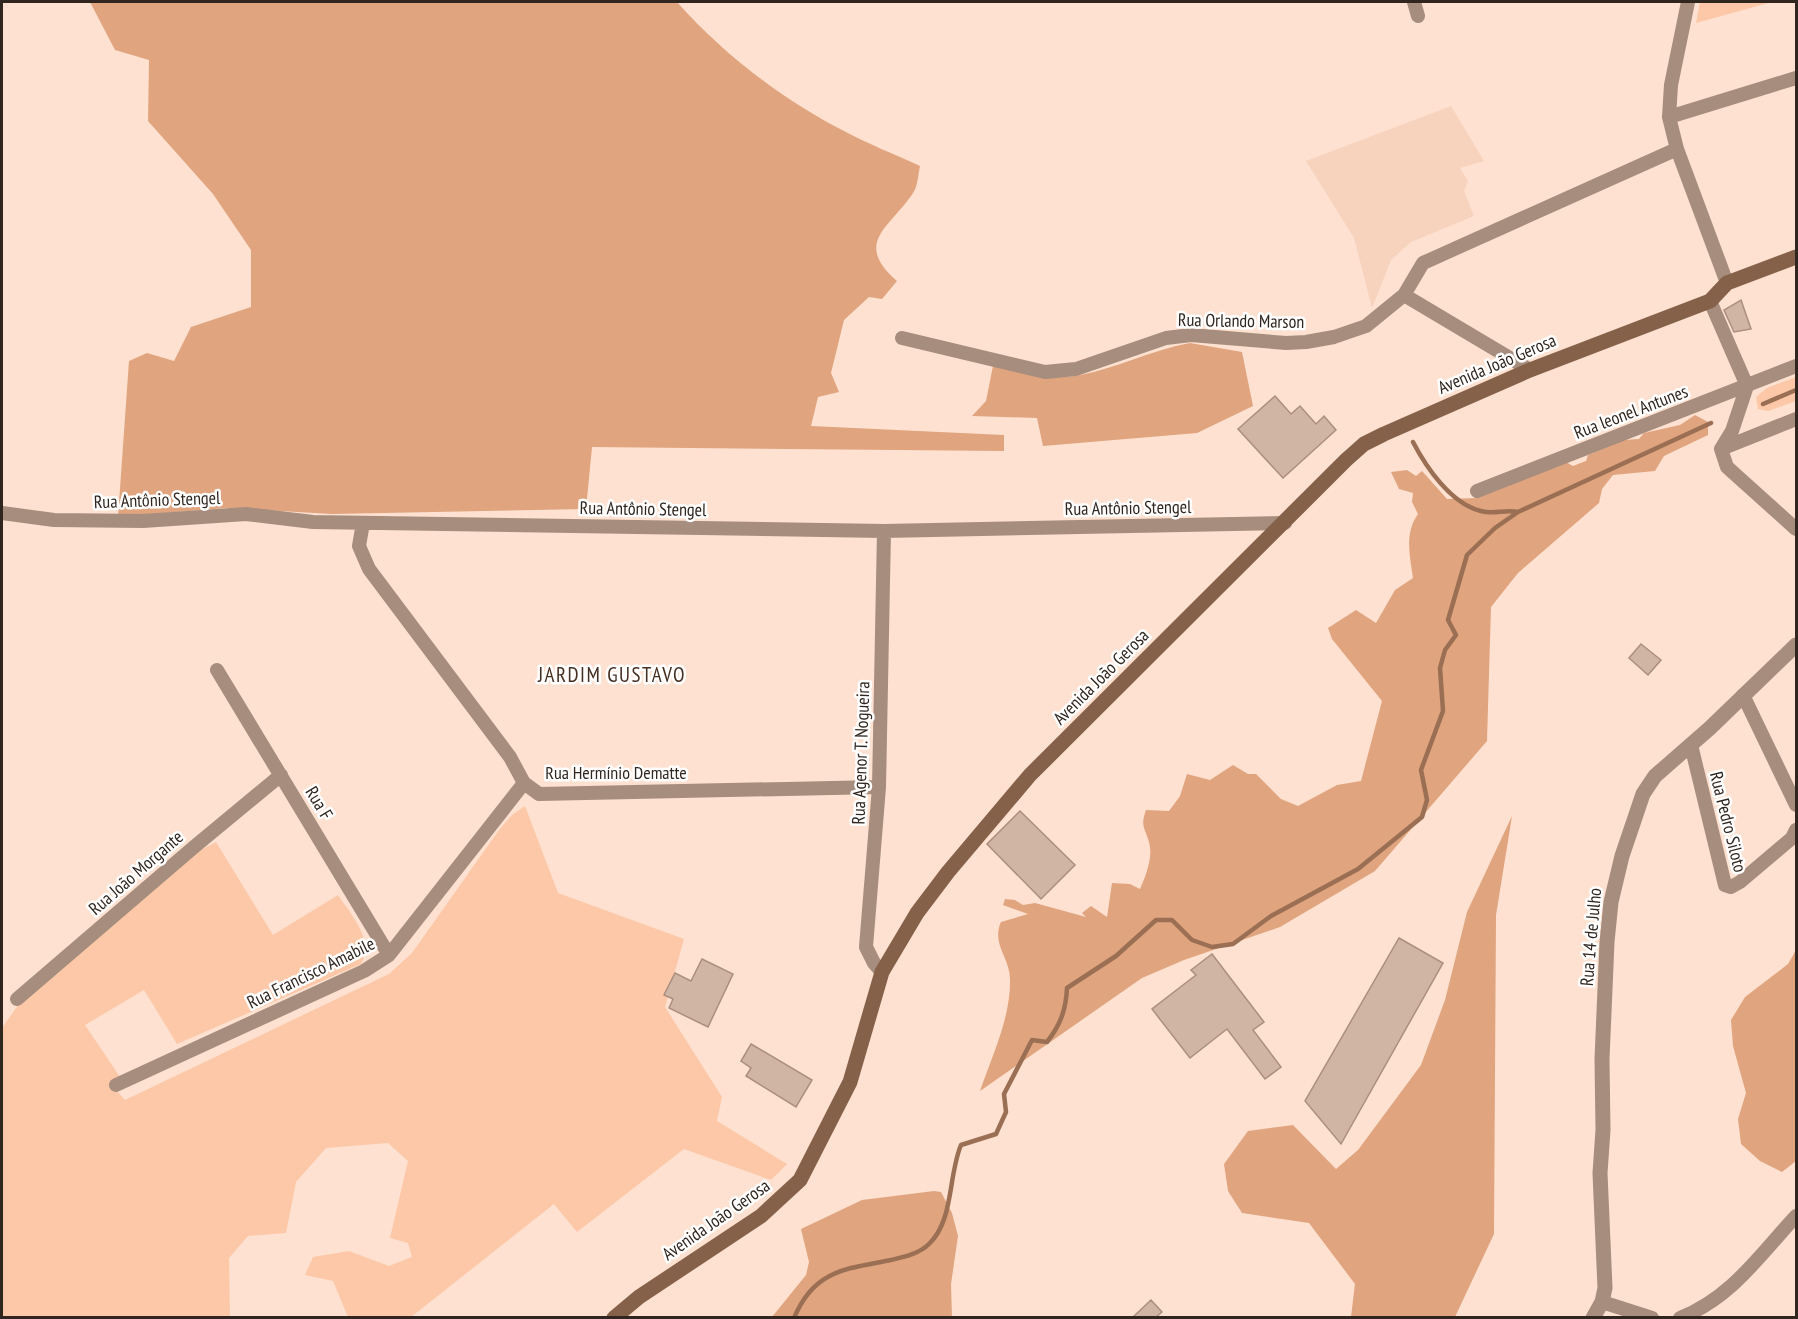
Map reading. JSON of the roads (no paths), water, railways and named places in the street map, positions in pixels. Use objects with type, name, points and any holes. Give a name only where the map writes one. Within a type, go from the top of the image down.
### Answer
[{"type":"main road","name":"Avenida João Gerosa","points":[[614,1317],[639,1297],[761,1216],[786,1196],[800,1180],[850,1082],[882,972],[917,913],[1030,775],[1364,444],[1530,370],[1710,301],[1727,283],[1797,257]]},
{"type":"street","points":[[1414,2],[1418,16]]},
{"type":"street","points":[[1688,2],[1671,85],[1670,117],[1677,149],[1727,283]]},
{"type":"street","points":[[1670,117],[1797,78]]},
{"type":"street","name":"Rua Orlando Marson","points":[[902,338],[1045,372],[1076,369],[1166,338],[1191,335],[1286,343],[1334,337],[1366,326],[1404,295],[1423,263],[1677,149]]},
{"type":"street","points":[[1404,295],[1530,370]]},
{"type":"street","points":[[1710,301],[1747,386],[1732,431],[1721,449],[1727,467],[1797,529]]},
{"type":"street","name":"Rua leonel Antunes","points":[[1477,491],[1797,366]]},
{"type":"street","points":[[1721,449],[1797,419]]},
{"type":"street","name":"Rua Antônio Stengel","points":[[2,513],[54,520],[143,521],[246,514],[313,522],[884,531],[1285,523]]},
{"type":"street","name":"Rua Hermínio Dematte","points":[[363,523],[359,546],[369,569],[510,757],[524,783],[538,794],[879,787]]},
{"type":"street","name":"Rua Agenor T. Nogueira","points":[[882,972],[874,963],[866,947],[879,787],[884,531]]},
{"type":"street","name":"Rua 14 de Julho","points":[[1602,1302],[1605,1288],[1600,1173],[1603,1130],[1602,1059],[1611,902],[1622,856],[1643,794],[1655,776],[1797,645]]},
{"type":"street","name":"Rua F","points":[[217,670],[389,954]]},
{"type":"street","points":[[1743,695],[1797,805]]},
{"type":"street","name":"Rua Pedro Siloto","points":[[1691,745],[1725,885],[1731,886],[1740,882],[1792,838],[1797,830]]},
{"type":"street","name":"Rua João Morgante","points":[[17,999],[194,846],[281,775]]},
{"type":"street","name":"Rua Francisco Amabile","points":[[116,1085],[363,972],[389,954],[524,783]]},
{"type":"street","points":[[1680,1317],[1711,1304],[1746,1275],[1797,1216]]},
{"type":"street","points":[[1593,1317],[1602,1302],[1652,1317]]},
{"type":"waterway","points":[[1763,404],[1796,390]]},
{"type":"waterway","points":[[1413,442],[1432,473],[1460,501],[1486,512],[1518,512],[1711,423]]},
{"type":"waterway","points":[[794,1318],[811,1290],[833,1274],[906,1256],[929,1244],[943,1223],[961,1145],[996,1134],[1006,1112],[1004,1094],[1032,1040],[1047,1042],[1056,1029],[1064,1010],[1067,988],[1116,956],[1156,920],[1172,920],[1192,940],[1212,947],[1233,944],[1271,916],[1358,869],[1422,817],[1427,800],[1421,770],[1443,711],[1440,668],[1445,650],[1456,635],[1448,620],[1467,555],[1495,528],[1518,512]]},
{"type":"district","name":"JARDIM GUSTAVO","points":[[612,675]]}]
